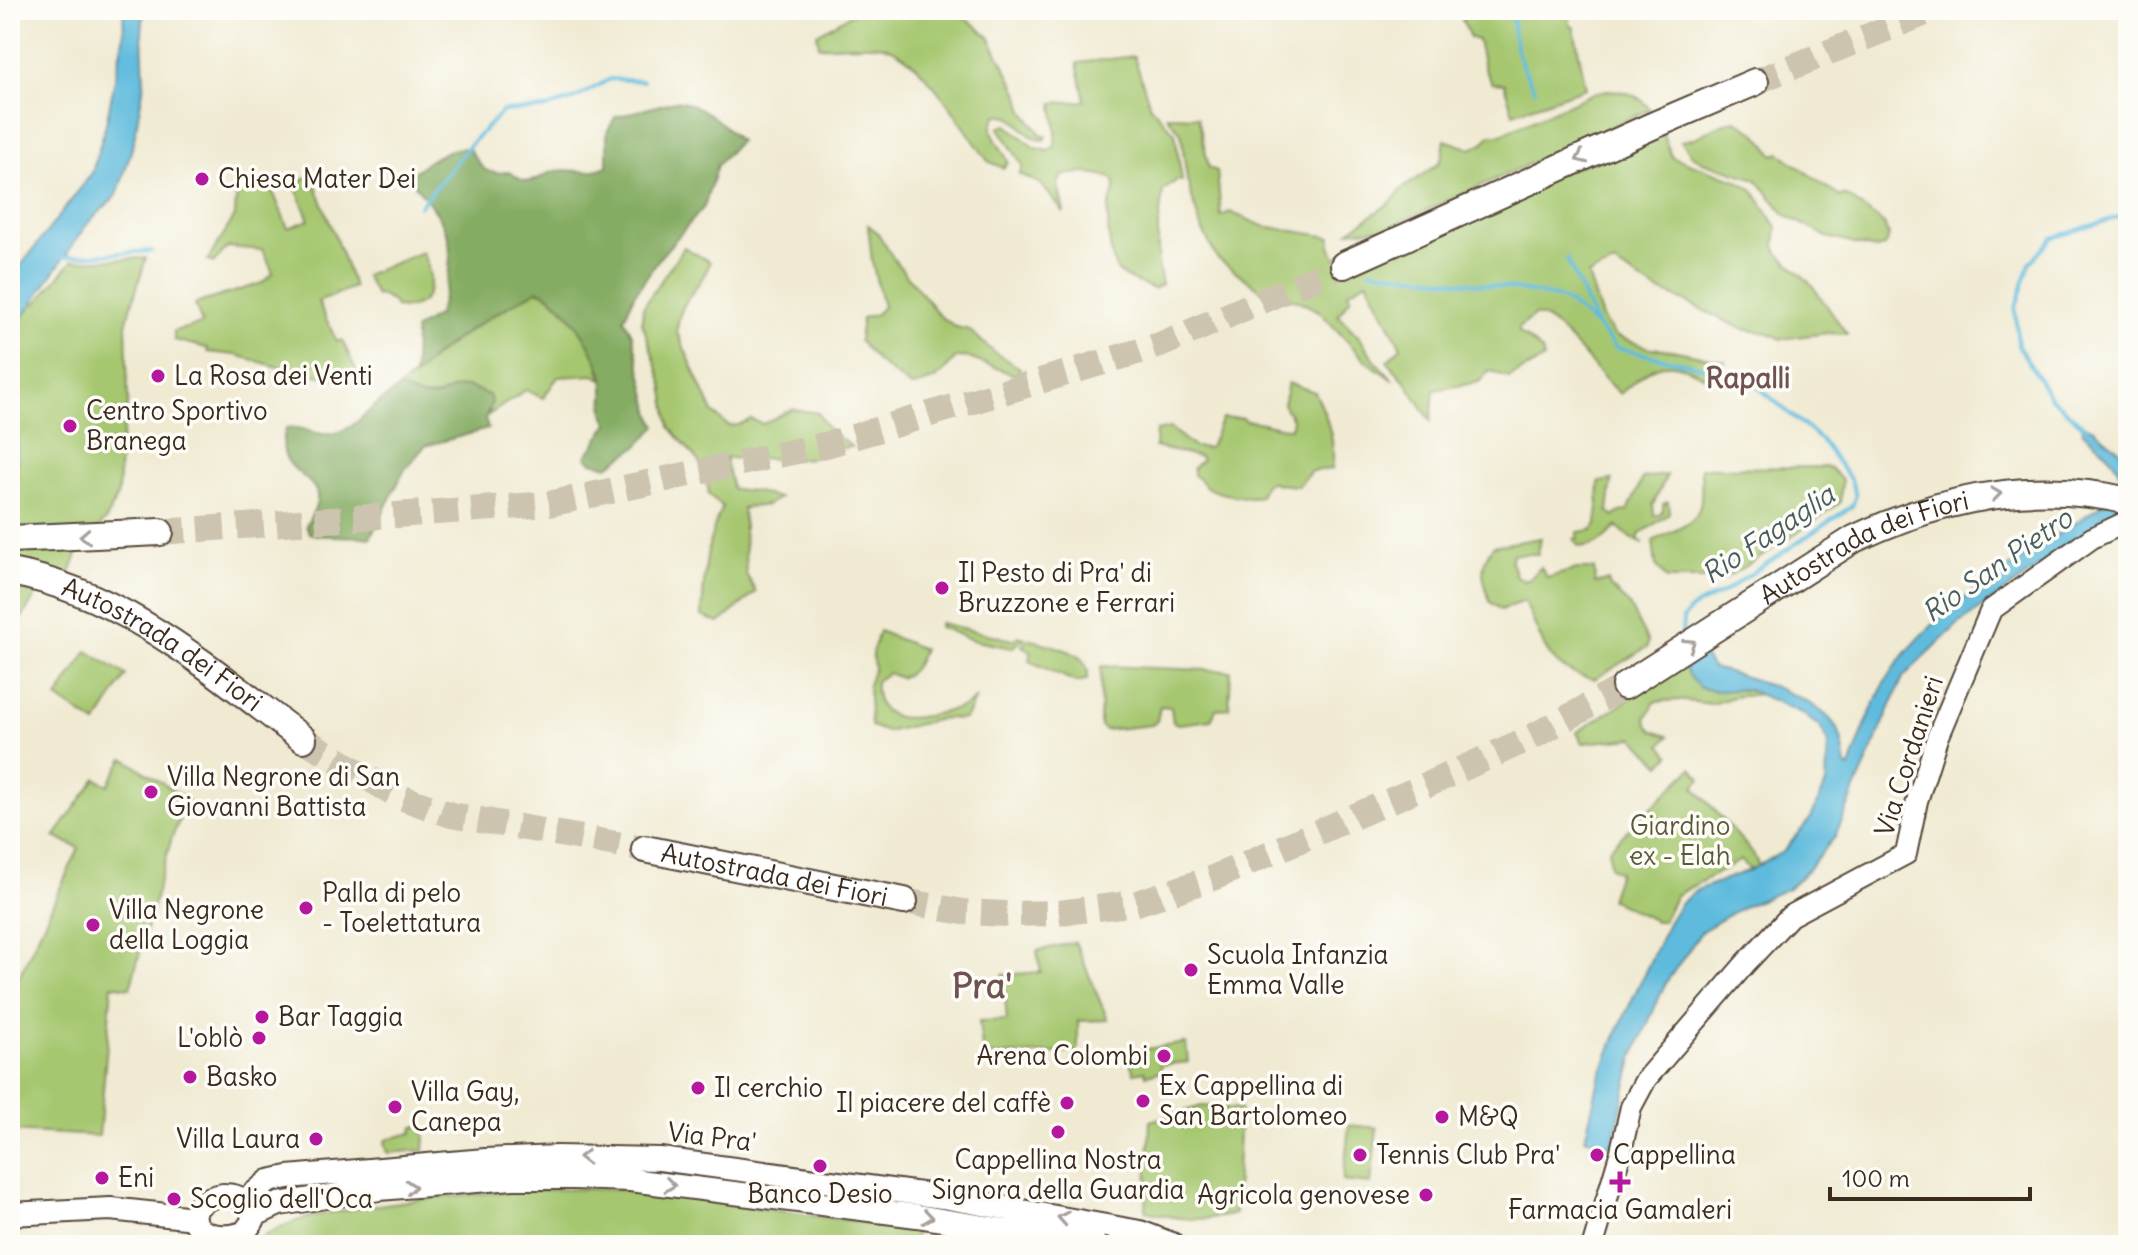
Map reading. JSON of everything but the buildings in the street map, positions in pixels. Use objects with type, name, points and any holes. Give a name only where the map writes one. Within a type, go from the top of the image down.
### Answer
[{"type":"highway","points":[[1344,265],[1755,82]]},
{"type":"highway","name":"Autostrada dei Fiori","points":[[1625,686],[1854,539],[1890,522],[1929,508],[2007,493],[2084,494],[2128,501]]},
{"type":"highway","name":"Autostrada dei Fiori","points":[[10,539],[160,532]]},
{"type":"highway","name":"Autostrada dei Fiori","points":[[10,572],[83,592],[136,618],[303,739]]},
{"type":"highway","name":"Autostrada dei Fiori","points":[[645,849],[904,901]]},
{"type":"main road","name":"Via Pra'","points":[[249,1208],[269,1181],[288,1177],[543,1158],[660,1159],[943,1197],[1174,1245]]},
{"type":"main road","name":"Via Pra'","points":[[249,1208],[379,1189],[513,1178],[630,1180],[917,1216],[1096,1245]]},
{"type":"main road","points":[[233,1195],[249,1208],[251,1227],[244,1233],[225,1236],[203,1233],[196,1225],[195,1218],[200,1204],[207,1198],[233,1195]]},
{"type":"main road","points":[[10,1214],[110,1209],[195,1218]]},
{"type":"street","name":"Via Cordanieri","points":[[1593,1245],[1631,1107],[1653,1070],[1790,916],[1906,854],[1917,801],[1937,738],[1991,610],[2092,538],[2128,521]]},
{"type":"green space","points":[[859,10],[951,10],[975,25],[989,37],[1019,94],[1024,111],[1042,136],[1046,136],[1044,140],[1031,136],[1010,118],[997,115],[992,127],[1008,162],[1003,168],[988,161],[927,78],[898,52],[877,45],[819,46],[817,34]]},
{"type":"green space","points":[[1458,10],[1573,10],[1569,23],[1574,28],[1586,88],[1513,113],[1504,84],[1492,83],[1484,68],[1478,40],[1470,38]]},
{"type":"green space","points":[[1134,56],[1150,106],[1175,133],[1182,181],[1177,180],[1163,191],[1158,229],[1158,263],[1162,285],[1154,289],[1126,277],[1116,267],[1108,229],[1114,180],[1088,173],[1061,177],[1058,184],[1064,213],[1041,184],[1019,174],[1023,166],[999,128],[1007,125],[1033,147],[1048,151],[1055,146],[1053,103],[1085,101],[1077,63]]},
{"type":"green space","points":[[1607,90],[1631,94],[1650,109],[1388,228],[1349,231],[1438,164],[1445,140],[1471,149],[1491,135],[1499,135]]},
{"type":"green space","points":[[675,101],[702,110],[739,141],[717,165],[704,207],[661,256],[634,295],[624,319],[632,334],[652,417],[657,426],[638,446],[608,466],[586,457],[609,423],[604,410],[602,375],[570,316],[548,295],[537,290],[456,339],[414,377],[415,329],[438,315],[450,253],[440,218],[408,176],[437,156],[461,148],[469,149],[484,169],[509,172],[526,181],[556,171],[600,169],[607,166],[607,132],[615,117]]},
{"type":"green space","points":[[1167,116],[1198,117],[1209,168],[1217,171],[1221,216],[1230,212],[1263,226],[1331,237],[1330,246],[1336,258],[1663,134],[1672,157],[1736,180],[1753,190],[1777,227],[1775,246],[1778,253],[1811,284],[1847,334],[1828,333],[1781,339],[1769,333],[1742,329],[1658,291],[1614,264],[1588,275],[1602,318],[1615,336],[1650,348],[1725,361],[1711,380],[1683,367],[1662,365],[1643,374],[1620,394],[1556,326],[1535,315],[1519,328],[1519,332],[1542,351],[1544,359],[1509,378],[1489,370],[1479,382],[1434,390],[1431,421],[1405,381],[1387,361],[1401,347],[1367,281],[1348,292],[1351,298],[1338,315],[1394,381],[1365,360],[1319,311],[1297,300],[1265,293],[1217,258],[1200,225],[1187,180],[1181,133]]},
{"type":"green space","points":[[1736,120],[1756,133],[1774,155],[1780,153],[1840,197],[1850,198],[1884,224],[1889,235],[1885,245],[1875,249],[1827,237],[1786,215],[1756,179],[1703,162],[1692,155],[1681,141]]},
{"type":"green space","points":[[312,175],[354,287],[318,302],[337,342],[342,340],[358,374],[355,383],[236,355],[208,352],[207,348],[174,340],[174,331],[202,324],[195,304],[262,283],[273,273],[263,250],[228,247],[213,263],[208,260],[235,216],[237,180],[273,192],[288,228],[309,220],[294,183]]},
{"type":"green space","points":[[868,225],[877,232],[895,261],[940,316],[956,327],[969,330],[995,353],[1020,368],[1019,373],[1015,375],[966,357],[956,358],[936,378],[911,387],[878,362],[859,341],[862,318],[876,314],[883,307],[872,262]]},
{"type":"green space","points":[[684,247],[710,262],[686,301],[677,332],[713,413],[729,426],[751,419],[763,424],[792,409],[818,413],[828,429],[852,447],[838,448],[813,458],[725,458],[732,489],[779,498],[767,505],[743,508],[746,574],[756,592],[719,623],[702,616],[709,546],[723,507],[709,495],[706,474],[670,427],[663,385],[642,322],[643,307]]},
{"type":"green space","points":[[422,252],[430,282],[428,292],[418,305],[395,307],[393,302],[376,296],[365,275]]},
{"type":"green space","name":"Centro Sportivo Branega","points":[[146,258],[126,324],[128,402],[120,449],[118,494],[106,520],[80,547],[69,576],[10,562],[16,488],[20,321],[72,261]]},
{"type":"green space","points":[[537,290],[553,299],[578,326],[595,354],[602,379],[594,375],[558,377],[543,398],[526,390],[484,418],[490,411],[440,396],[419,397],[399,388],[446,347]]},
{"type":"green space","points":[[1288,383],[1315,392],[1327,419],[1333,449],[1332,469],[1311,471],[1298,486],[1271,481],[1265,484],[1260,496],[1255,497],[1219,492],[1208,488],[1193,475],[1193,468],[1202,460],[1200,457],[1155,447],[1156,431],[1170,428],[1194,447],[1208,448],[1222,418],[1243,418],[1291,428],[1292,419],[1283,404]]},
{"type":"green space","points":[[460,387],[489,395],[492,403],[485,418],[488,429],[425,446],[405,469],[370,538],[309,533],[306,526],[317,501],[316,492],[285,455],[283,443],[286,428],[336,433],[351,426],[399,388],[430,398]]},
{"type":"green space","points":[[1829,467],[1842,480],[1840,503],[1724,579],[1667,579],[1656,565],[1653,541],[1681,528],[1699,509],[1701,468]]},
{"type":"green space","points":[[1667,475],[1653,505],[1654,515],[1659,515],[1663,504],[1668,502],[1669,514],[1639,535],[1639,540],[1644,544],[1630,538],[1617,526],[1595,545],[1578,546],[1574,539],[1578,538],[1578,532],[1592,530],[1597,524],[1599,482],[1612,480],[1608,511],[1614,516],[1628,511],[1643,478]]},
{"type":"green space","points":[[1541,538],[1538,554],[1513,554],[1511,561],[1516,576],[1525,581],[1541,567],[1547,578],[1577,569],[1594,569],[1595,583],[1608,581],[1610,587],[1628,603],[1648,642],[1647,647],[1595,679],[1578,675],[1565,669],[1548,652],[1524,601],[1501,610],[1490,602],[1483,573],[1485,560],[1493,546]]},
{"type":"green space","points":[[10,588],[37,593],[11,636],[10,636]]},
{"type":"green space","points":[[940,623],[1013,640],[1019,636],[1025,638],[1012,648],[975,641],[939,627]]},
{"type":"green space","points":[[879,631],[923,649],[909,673],[900,678],[888,673],[876,681],[879,704],[885,711],[911,718],[961,707],[976,698],[965,719],[944,718],[887,732],[871,726],[868,685],[874,668],[872,653]]},
{"type":"green space","points":[[1029,639],[1077,655],[1088,670],[1087,680],[1076,682],[1029,661],[1031,651],[1022,646]]},
{"type":"green space","points":[[87,651],[126,675],[96,724],[57,698]]},
{"type":"green space","points":[[1683,665],[1691,677],[1708,688],[1761,694],[1733,697],[1712,704],[1676,700],[1655,702],[1646,718],[1647,722],[1654,731],[1669,736],[1661,745],[1670,755],[1661,765],[1634,738],[1583,743],[1577,732]]},
{"type":"green space","points":[[1101,666],[1231,671],[1229,708],[1216,709],[1211,720],[1179,724],[1173,722],[1171,707],[1160,706],[1157,721],[1152,725],[1105,730],[1100,726]]},
{"type":"green space","points":[[124,758],[188,800],[172,837],[130,988],[112,985],[99,1136],[10,1131],[10,996],[79,848],[54,837],[96,778],[108,785]]},
{"type":"green space","name":"Giardino ex - Elah","points":[[1692,768],[1701,779],[1694,787],[1753,853],[1759,866],[1750,870],[1741,860],[1676,895],[1663,921],[1655,921],[1610,899],[1619,872],[1610,867],[1609,849]]},
{"type":"green space","points":[[1075,942],[1108,1020],[1078,1021],[1078,1052],[983,1056],[979,1021],[1007,1020],[1003,975],[1041,972],[1037,951]]},
{"type":"green space","name":"Arena Colombi","points":[[1186,1043],[1188,1062],[1160,1065],[1161,1072],[1146,1075],[1145,1071],[1134,1073],[1126,1052]]},
{"type":"green space","points":[[1202,1106],[1240,1109],[1235,1214],[1190,1219],[1146,1211],[1150,1121]]},
{"type":"green space","points":[[420,1125],[425,1135],[424,1150],[388,1153],[385,1142],[388,1139],[412,1133],[413,1128]]},
{"type":"green space","name":"Tennis Club Pra'","points":[[1349,1125],[1377,1128],[1371,1184],[1343,1181]]},
{"type":"green space","points":[[573,1189],[651,1190],[657,1194],[917,1230],[912,1245],[251,1245],[293,1222],[340,1211],[447,1197]]},
{"type":"water","points":[[123,10],[144,10],[144,84],[133,145],[117,195],[88,223],[20,321],[16,488],[10,542],[10,293],[17,271],[92,173],[106,124],[124,34]]},
{"type":"water","points":[[2082,424],[2094,429],[2128,457],[2128,504],[1956,626],[1903,677],[1835,837],[1787,889],[1743,907],[1702,931],[1665,984],[1634,1055],[1612,1146],[1585,1138],[1599,1079],[1618,1030],[1680,904],[1697,890],[1750,870],[1784,851],[1811,818],[1826,784],[1828,742],[1821,728],[1802,713],[1747,689],[1718,691],[1700,688],[1683,665],[1702,653],[1712,668],[1744,676],[1800,698],[1829,718],[1838,730],[1846,766],[1850,768],[1884,684],[1925,632],[1966,598],[2089,514],[2118,490],[2121,481],[2116,465],[2083,432]]},
{"type":"waterway","name":"Rio Fagaglia","points":[[1512,10],[1518,52],[1535,90]]},
{"type":"waterway","points":[[420,206],[475,139],[503,111],[543,109],[572,100],[610,79],[643,81]]},
{"type":"waterway","name":"Rio San Pietro","points":[[2086,428],[2050,397],[2018,345],[2015,310],[2030,263],[2052,238],[2128,214]]},
{"type":"waterway","points":[[63,257],[152,251]]},
{"type":"waterway","name":"Rio Fagaglia","points":[[1567,259],[1597,326],[1616,348],[1702,367],[1752,382],[1820,439],[1850,479],[1856,495],[1852,506],[1724,592],[1692,608],[1683,619],[1682,637]]},
{"type":"waterway","points":[[1369,270],[1556,297],[1569,303],[1596,325]]},
{"type":"tunnel","points":[[1755,82],[1933,10]]},
{"type":"tunnel","points":[[160,532],[549,504],[830,444],[1160,345],[1344,265]]},
{"type":"tunnel","points":[[904,901],[963,912],[1006,914],[1058,913],[1137,903],[1213,878],[1431,783],[1534,736],[1625,686]]},
{"type":"tunnel","points":[[303,739],[400,797],[451,815],[645,849]]},
{"type":"place","name":"Chiesa Mater Dei","points":[[202,179]]},
{"type":"place","name":"La Rosa dei Venti","points":[[158,376]]},
{"type":"place","name":"Centro Sportivo Branega","points":[[70,426]]},
{"type":"place","name":"Il Pesto di Pra' di Bruzzone e Ferrari","points":[[942,588]]},
{"type":"place","name":"Villa Negrone di San Giovanni Battista","points":[[151,792]]},
{"type":"place","name":"Palla di pelo - Toelettatura","points":[[306,908]]},
{"type":"place","name":"Villa Negrone della Loggia","points":[[93,925]]},
{"type":"place","name":"Scuola Infanzia Emma Valle","points":[[1191,970]]},
{"type":"place","name":"Bar Taggia","points":[[262,1017]]},
{"type":"place","name":"L'oblò","points":[[259,1038]]},
{"type":"place","name":"Arena Colombi","points":[[1164,1056]]},
{"type":"place","name":"Basko","points":[[190,1077]]},
{"type":"place","name":"Il cerchio","points":[[698,1088]]},
{"type":"place","name":"Ex Cappellina di San Bartolomeo","points":[[1143,1101]]},
{"type":"place","name":"Il piacere del caffè","points":[[1067,1103]]},
{"type":"place","name":"Villa Gay, Canepa","points":[[395,1107]]},
{"type":"place","name":"M&Q","points":[[1442,1117]]},
{"type":"place","name":"Cappellina Nostra Signora della Guardia","points":[[1058,1132]]},
{"type":"place","name":"Villa Laura","points":[[316,1139]]},
{"type":"place","name":"Tennis Club Pra'","points":[[1360,1155]]},
{"type":"place","name":"Cappellina","points":[[1597,1155]]},
{"type":"place","name":"Banco Desio","points":[[820,1166]]},
{"type":"place","name":"Eni","points":[[102,1178]]},
{"type":"place","name":"Farmacia Gamaleri","points":[[1620,1182]]},
{"type":"place","name":"Agricola genovese","points":[[1426,1195]]},
{"type":"place","name":"Scoglio dell'Oca","points":[[174,1199]]},
{"type":"district","name":"Rapalli","points":[[1748,378]]},
{"type":"district","name":"Pra'","points":[[982,986]]}]
